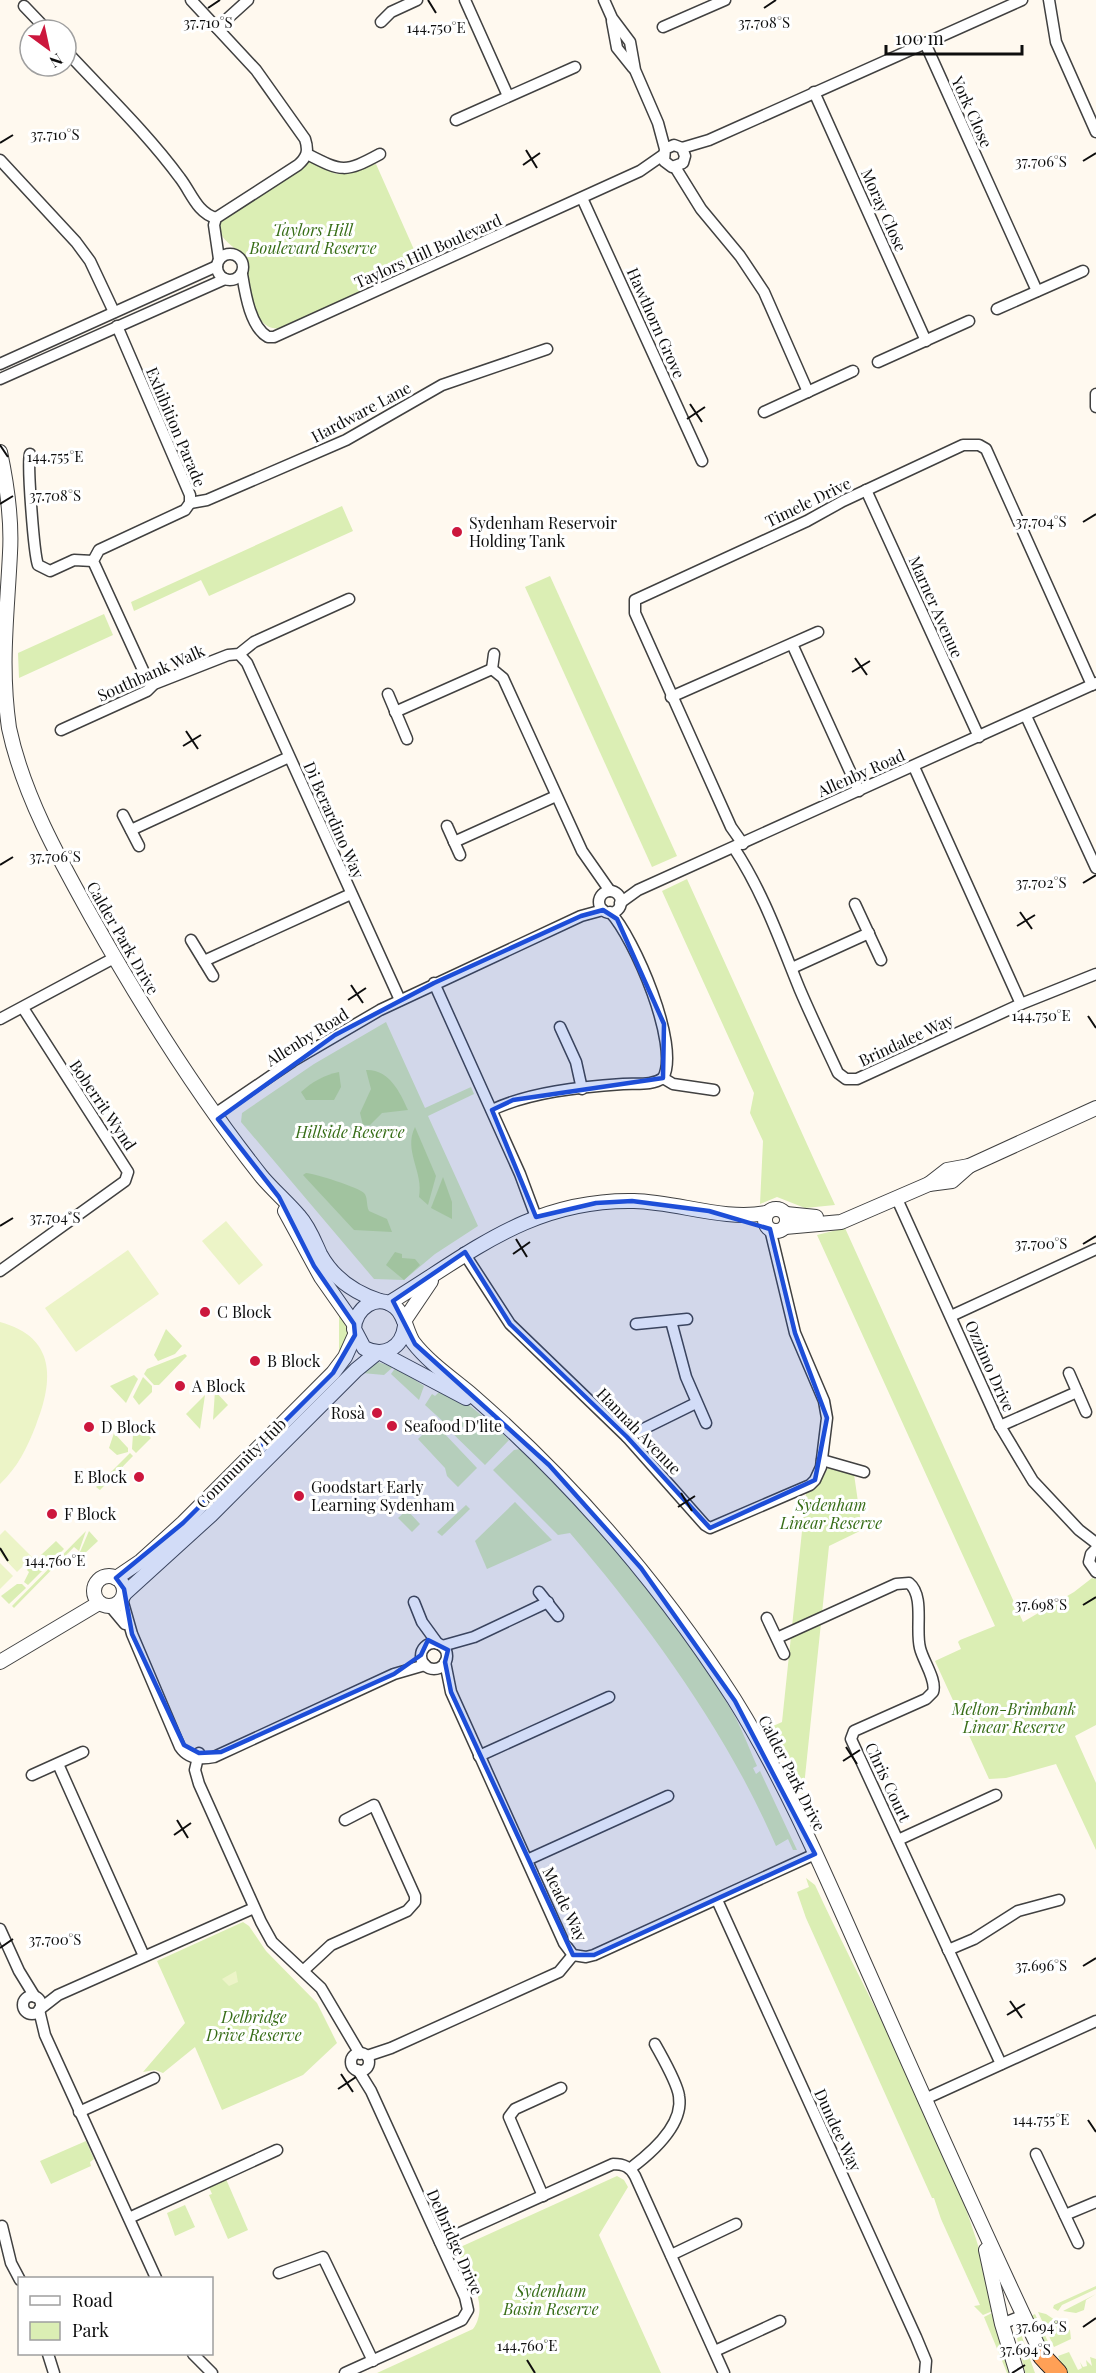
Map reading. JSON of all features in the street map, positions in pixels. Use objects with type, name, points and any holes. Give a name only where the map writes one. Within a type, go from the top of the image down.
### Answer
[{"type":"highway","points":[[1042,2356],[1058,2373]]},
{"type":"street","points":[[190,0],[256,70],[305,140],[308,154],[336,169],[349,169],[380,154]]},
{"type":"street","points":[[217,28],[248,0]]},
{"type":"street","points":[[381,22],[391,12],[417,0]]},
{"type":"street","points":[[465,0],[508,96]]},
{"type":"street","points":[[604,0],[612,18],[617,48],[635,70],[658,123],[701,209],[740,256],[764,292],[808,392]]},
{"type":"street","points":[[663,27],[725,0]]},
{"type":"street","name":"Taylors Hill Boulevard","points":[[242,274],[246,299],[262,334],[274,337],[1022,0]]},
{"type":"street","points":[[1049,0],[1056,42],[1095,129]]},
{"type":"street","points":[[24,6],[35,18]]},
{"type":"street","name":"York Close","points":[[925,43],[1037,291]]},
{"type":"street","points":[[78,64],[159,151],[201,209],[216,218]]},
{"type":"street","points":[[456,120],[575,67]]},
{"type":"street","name":"Moray Close","points":[[814,92],[926,341]]},
{"type":"street","points":[[227,280],[218,274],[217,236],[214,225],[216,218],[298,165],[308,154]]},
{"type":"street","points":[[0,160],[76,242],[90,261],[114,312]]},
{"type":"street","name":"Hawthorn Grove","points":[[582,198],[702,460]]},
{"type":"street","points":[[0,379],[117,326],[242,274],[243,262],[238,256],[230,253],[217,236]]},
{"type":"street","points":[[0,364],[218,262],[230,253]]},
{"type":"street","points":[[997,309],[1083,271]]},
{"type":"street","name":"Taylors Hill Boulevard","points":[[227,280],[246,299]]},
{"type":"street","points":[[878,362],[969,321]]},
{"type":"street","name":"Exhibition Parade","points":[[93,561],[99,550],[185,510],[190,503],[190,495],[117,326]]},
{"type":"street","name":"Hardware Lane","points":[[190,503],[207,500],[346,440],[442,385],[547,349]]},
{"type":"street","points":[[764,412],[854,371]]},
{"type":"street","points":[[1096,394],[1096,407]]},
{"type":"street","name":"Timele Drive","points":[[738,846],[634,614],[635,600],[807,521],[866,490],[963,445],[979,445],[986,449],[1094,684]]},
{"type":"street","name":"Calder Park Drive","points":[[0,452],[7,484],[10,519],[8,588],[1,662],[8,727],[16,760],[47,831],[113,956],[149,1017],[217,1117],[279,1197],[305,1224],[326,1264],[336,1275],[360,1294],[387,1303]]},
{"type":"street","points":[[30,454],[27,465],[33,507],[34,555],[38,565],[50,571],[74,560],[93,561],[148,681],[154,684]]},
{"type":"street","name":"Marner Avenue","points":[[866,490],[979,737]]},
{"type":"street","name":"Southbank Walk","points":[[61,730],[147,691],[154,684],[228,655],[239,654],[254,642],[349,599]]},
{"type":"street","points":[[671,697],[819,632]]},
{"type":"street","points":[[792,644],[859,791]]},
{"type":"street","name":"Di Berardino Way","points":[[239,654],[247,663],[400,1000]]},
{"type":"street","points":[[492,669],[494,654]]},
{"type":"street","points":[[395,712],[492,669]]},
{"type":"street","points":[[492,669],[503,678],[556,796],[622,928],[664,1024],[667,1053],[663,1078],[656,1083],[582,1089],[513,1100],[492,1110]]},
{"type":"street","name":"Allenby Road","points":[[217,1117],[319,1046],[434,983],[1094,684]]},
{"type":"street","points":[[388,694],[407,739]]},
{"type":"street","points":[[1026,716],[1096,868]]},
{"type":"street","points":[[131,830],[290,756]]},
{"type":"street","points":[[914,767],[1021,1004]]},
{"type":"street","points":[[454,842],[556,796]]},
{"type":"street","points":[[123,815],[139,846]]},
{"type":"street","points":[[447,826],[460,855]]},
{"type":"street","name":"Brindalee Way","points":[[738,846],[838,1073],[850,1080],[1021,1004],[1096,974]]},
{"type":"street","points":[[204,961],[351,894]]},
{"type":"street","points":[[855,904],[881,960]]},
{"type":"street","points":[[792,968],[869,933]]},
{"type":"street","points":[[191,940],[213,976]]},
{"type":"street","points":[[0,1019],[113,956]]},
{"type":"street","points":[[434,983],[492,1110],[536,1217]]},
{"type":"street","name":"Boberrit Wynd","points":[[0,1271],[125,1181],[128,1172],[23,1008]]},
{"type":"street","points":[[560,1027],[576,1062],[582,1089]]},
{"type":"street","points":[[663,1078],[673,1084],[714,1090]]},
{"type":"street","points":[[387,1303],[462,1255],[536,1217],[596,1203],[633,1201],[664,1203],[775,1223],[874,1209],[929,1184],[947,1170],[969,1166],[1096,1108]]},
{"type":"street","name":"Calder Park Drive","points":[[279,1197],[314,1266],[355,1329]]},
{"type":"street","name":"Ozzimo Drive","points":[[897,1199],[1000,1426],[1033,1480],[1079,1530],[1093,1551],[1089,1562],[1096,1572]]},
{"type":"street","name":"Hannah Avenue","points":[[462,1255],[510,1324],[529,1345],[627,1437],[710,1528],[810,1485],[816,1480],[822,1461],[827,1418],[824,1401],[795,1333],[777,1252],[775,1223]]},
{"type":"street","points":[[951,1316],[1096,1249]]},
{"type":"street","points":[[404,1324],[399,1311],[387,1303],[376,1302],[361,1309],[355,1329],[364,1347],[379,1352],[394,1347],[400,1342],[404,1324],[438,1272]]},
{"type":"street","points":[[636,1323],[687,1319]]},
{"type":"street","points":[[670,1321],[677,1351],[696,1403],[706,1423]]},
{"type":"street","name":"Calder Park Drive","points":[[404,1324],[416,1345],[489,1410],[581,1499],[626,1550],[667,1602],[735,1701],[771,1763],[815,1854],[1050,2373]]},
{"type":"street","name":"Community Hub","points":[[116,1578],[141,1561],[170,1534],[340,1364],[355,1329]]},
{"type":"street","name":"Calder Park Drive","points":[[379,1352],[489,1410]]},
{"type":"street","name":"Community Hub","points":[[123,1596],[250,1477],[356,1370],[379,1352]]},
{"type":"street","points":[[1069,1373],[1086,1412]]},
{"type":"street","points":[[1000,1426],[1077,1392]]},
{"type":"street","points":[[627,1437],[696,1403]]},
{"type":"street","points":[[299,1406],[310,1417]]},
{"type":"street","points":[[822,1461],[864,1472]]},
{"type":"street","points":[[239,1466],[250,1477]]},
{"type":"street","name":"Ozzimo Drive","points":[[1079,1530],[1096,1543]]},
{"type":"street","points":[[132,1634],[101,1601],[96,1584],[102,1578],[116,1578],[122,1585],[132,1634],[178,1737],[198,1756],[221,1752],[425,1659],[430,1644],[440,1645],[474,1637],[548,1602]]},
{"type":"street","name":"Chris Court","points":[[777,1638],[896,1584],[909,1583],[916,1591],[920,1647],[934,1684],[933,1692],[926,1699],[854,1731],[851,1739],[1001,2064]]},
{"type":"street","points":[[539,1592],[558,1616]]},
{"type":"street","points":[[0,1662],[101,1601],[123,1596]]},
{"type":"street","points":[[414,1602],[422,1622],[425,1659]]},
{"type":"street","points":[[767,1618],[784,1654]]},
{"type":"street","name":"Meade Way","points":[[422,1622],[440,1645],[446,1660],[451,1692]]},
{"type":"street","points":[[425,1659],[439,1668],[474,1637]]},
{"type":"street","name":"Meade Way","points":[[425,1659],[451,1692],[564,1943],[573,1955],[586,1957],[594,1955],[815,1854]]},
{"type":"street","points":[[479,1756],[609,1697]]},
{"type":"street","points":[[32,1775],[82,1752]]},
{"type":"street","name":"Delbridge Drive","points":[[198,1756],[195,1770],[199,1784],[254,1908],[272,1942],[285,1956],[304,1970],[327,1996],[362,2062],[371,2091],[467,2304],[466,2314],[462,2320],[345,2373]]},
{"type":"street","points":[[58,1764],[144,1956]]},
{"type":"street","points":[[898,1840],[996,1795]]},
{"type":"street","points":[[527,1860],[668,1797]]},
{"type":"street","points":[[304,1970],[331,1945],[407,1911],[415,1902],[415,1896],[374,1805],[345,1820]]},
{"type":"street","name":"Dundee Way","points":[[717,1900],[916,2337],[926,2361],[925,2373]]},
{"type":"street","points":[[948,1950],[974,1939],[1012,1914],[1059,1900]]},
{"type":"street","points":[[34,2005],[254,1908]]},
{"type":"street","points":[[0,1929],[79,2112],[156,2277]]},
{"type":"street","points":[[362,2062],[559,1972],[573,1955]]},
{"type":"street","points":[[924,2099],[1096,2021]]},
{"type":"street","points":[[631,2169],[670,2130],[676,2116],[679,2096],[656,2044]]},
{"type":"street","points":[[79,2112],[154,2078]]},
{"type":"street","points":[[543,2196],[509,2117],[515,2109],[561,2088]]},
{"type":"street","points":[[129,2218],[278,2150]]},
{"type":"street","points":[[1036,2154],[1078,2243]]},
{"type":"street","points":[[440,2242],[613,2164],[621,2164],[631,2169],[724,2373]]},
{"type":"street","points":[[1065,2215],[1096,2202]]},
{"type":"street","name":"Calder Park Drive","points":[[976,2211],[991,2265],[1002,2324],[1017,2373]]},
{"type":"street","points":[[670,2255],[736,2224]]},
{"type":"street","points":[[2,2226],[11,2263],[18,2277]]},
{"type":"street","points":[[279,2273],[320,2256],[323,2257],[373,2361]]},
{"type":"street","points":[[0,2268],[11,2263]]},
{"type":"street","points":[[1002,2324],[1024,2315]]},
{"type":"street","points":[[715,2351],[780,2321]]},
{"type":"street","points":[[48,2355],[54,2373]]},
{"type":"street","points":[[194,2355],[212,2373]]},
{"type":"highlighted area","points":[[603,910],[617,919],[664,1024],[663,1078],[513,1100],[492,1110],[536,1217],[596,1203],[632,1201],[709,1211],[770,1229],[795,1333],[827,1418],[815,1480],[710,1528],[627,1437],[510,1324],[465,1252],[393,1301],[415,1344],[549,1465],[641,1568],[735,1701],[815,1854],[594,1955],[573,1955],[451,1692],[445,1662],[448,1650],[428,1640],[421,1655],[394,1674],[221,1752],[199,1753],[184,1745],[132,1634],[124,1589],[116,1578],[183,1523],[333,1373],[355,1335],[354,1324],[314,1266],[279,1197],[218,1119],[335,1035],[434,983],[581,916]]},
{"type":"green space","name":"Taylors Hill Boulevard Reserve","points":[[310,161],[336,174],[376,164],[420,263],[284,327],[268,327],[257,316],[253,308],[248,291],[247,260],[225,240],[218,225],[227,213]]},
{"type":"green space","points":[[342,506],[353,531],[209,596],[201,580],[134,611],[131,602]]},
{"type":"green space","points":[[550,576],[677,856],[652,867],[525,587]]},
{"type":"green space","points":[[104,614],[113,635],[19,678],[18,653]]},
{"type":"green space","points":[[687,879],[835,1205],[805,1208],[777,1197],[760,1204],[763,1141],[750,1113],[754,1093],[662,891]]},
{"type":"green space","name":"Hillside Reserve","points":[[386,1022],[425,1108],[471,1087],[474,1094],[428,1116],[478,1226],[435,1254],[404,1280],[374,1279],[241,1122],[242,1113],[314,1064]]},
{"type":"green space","points":[[366,1070],[381,1073],[387,1077],[397,1089],[408,1110],[382,1113],[370,1125],[363,1125],[360,1113],[371,1089]]},
{"type":"green space","points":[[339,1072],[341,1087],[334,1100],[306,1100],[301,1092],[305,1088],[323,1077]]},
{"type":"green space","points":[[415,1127],[436,1176],[428,1205],[419,1197],[419,1179],[411,1145]]},
{"type":"green space","points":[[306,1173],[318,1175],[361,1191],[365,1195],[369,1211],[387,1219],[392,1232],[354,1230],[303,1175]]},
{"type":"green space","points":[[443,1177],[452,1202],[452,1219],[431,1208]]},
{"type":"green space","points":[[226,1221],[263,1265],[239,1285],[202,1241]]},
{"type":"green space","name":"Melton-Brimbank Linear Reserve","points":[[845,1228],[1023,1622],[1074,1592],[1092,1578],[1096,1579],[1096,1725],[1075,1736],[1096,1783],[1096,1850],[1056,1764],[1006,1778],[989,1779],[935,1661],[961,1649],[958,1642],[960,1640],[995,1626],[817,1235]]},
{"type":"green space","points":[[128,1250],[159,1294],[76,1352],[45,1308]]},
{"type":"green space","points":[[395,1252],[402,1254],[402,1258],[415,1259],[420,1265],[404,1280],[386,1265]]},
{"type":"green space","points":[[341,1315],[348,1331],[342,1352],[339,1351],[339,1317]]},
{"type":"green space","points":[[0,1322],[32,1338],[41,1349],[46,1362],[47,1377],[42,1408],[29,1442],[17,1464],[0,1484]]},
{"type":"green space","points":[[166,1329],[182,1346],[175,1354],[158,1361],[154,1355]]},
{"type":"green space","points":[[185,1354],[187,1356],[159,1385],[154,1385],[144,1374],[147,1369]]},
{"type":"green space","points":[[378,1362],[393,1367],[384,1375],[362,1373]]},
{"type":"green space","points":[[396,1367],[424,1386],[419,1400],[391,1374]]},
{"type":"green space","points":[[134,1375],[138,1379],[126,1403],[110,1386]]},
{"type":"green space","points":[[143,1377],[152,1386],[152,1392],[139,1405],[133,1397]]},
{"type":"green space","points":[[442,1389],[469,1405],[497,1428],[495,1431],[447,1425],[425,1405],[432,1394],[435,1396]]},
{"type":"green space","points":[[215,1391],[228,1405],[213,1420]]},
{"type":"green space","points":[[205,1395],[200,1429],[186,1414]]},
{"type":"green space","points":[[446,1427],[494,1434],[500,1431],[509,1440],[485,1465]]},
{"type":"green space","points":[[428,1429],[433,1435],[442,1431],[477,1468],[458,1487],[447,1476],[445,1468],[418,1439]]},
{"type":"green space","points":[[114,1433],[128,1448],[128,1452],[117,1455],[109,1448]]},
{"type":"green space","points":[[133,1434],[147,1434],[151,1438],[136,1453],[132,1449]]},
{"type":"green space","points":[[520,1449],[606,1539],[685,1637],[734,1715],[757,1766],[753,1768],[756,1774],[760,1771],[797,1850],[793,1850],[788,1839],[776,1846],[757,1804],[711,1722],[657,1643],[600,1568],[570,1533],[558,1535],[493,1470],[514,1450]]},
{"type":"green space","points":[[130,1453],[133,1456],[100,1490],[96,1487]]},
{"type":"green space","name":"Sydenham Linear Reserve","points":[[828,1468],[854,1474],[862,1530],[829,1546],[803,1796],[771,1727],[782,1722],[806,1493],[820,1483]]},
{"type":"green space","points":[[515,1502],[552,1540],[487,1569],[475,1541]]},
{"type":"green space","points":[[466,1505],[470,1509],[442,1536],[437,1532]]},
{"type":"green space","points":[[407,1510],[420,1524],[412,1532],[398,1518]]},
{"type":"green space","points":[[5,1530],[32,1557],[17,1572],[0,1554],[0,1535]]},
{"type":"green space","points":[[86,1531],[79,1551],[74,1547],[14,1608],[12,1606]]},
{"type":"green space","points":[[89,1531],[98,1541],[83,1555],[80,1552]]},
{"type":"green space","points":[[56,1541],[64,1549],[52,1562],[48,1561],[41,1555]]},
{"type":"green space","points":[[39,1557],[46,1567],[28,1585],[24,1582],[29,1572],[27,1570]]},
{"type":"green space","points":[[0,1563],[13,1576],[0,1589]]},
{"type":"green space","points":[[17,1584],[22,1584],[26,1588],[9,1604],[1,1596]]},
{"type":"green space","points":[[806,1878],[815,1885],[941,2146],[963,2200],[981,2255],[995,2310],[983,2315],[974,2306],[980,2305],[941,2219],[934,2198],[932,2198],[806,1918],[797,1892],[809,1887]]},
{"type":"green space","name":"Delbridge Drive Reserve","points":[[243,1922],[249,1926],[266,1951],[317,2003],[337,2043],[303,2075],[222,2110],[195,2047],[163,2073],[155,2070],[143,2072],[185,2023],[157,1961]]},
{"type":"green space","points":[[236,1971],[238,1982],[229,1986],[222,1979]]},
{"type":"green space","points":[[86,2141],[94,2159],[90,2162],[91,2166],[51,2184],[40,2161]]},
{"type":"green space","name":"Sydenham Basin Reserve","points":[[617,2176],[624,2180],[628,2187],[599,2235],[661,2373],[377,2373],[473,2329],[478,2319],[478,2299],[471,2278],[456,2249]]},
{"type":"green space","points":[[226,2179],[248,2230],[228,2239],[209,2195],[212,2194],[209,2187]]},
{"type":"green space","points":[[185,2205],[195,2227],[175,2236],[167,2213]]},
{"type":"green space","points":[[1096,2286],[1096,2289],[1062,2305],[1058,2311],[1053,2308],[1054,2305]]},
{"type":"green space","points":[[1096,2294],[1086,2300],[1084,2310],[1076,2313],[1063,2311]]},
{"type":"green space","points":[[1038,2312],[1046,2314],[1070,2330],[1071,2339],[1054,2347]]},
{"type":"green space","points":[[995,2314],[1011,2373],[1007,2373],[984,2317]]},
{"type":"green space","points":[[1035,2314],[1051,2348],[1046,2349],[1031,2316]]},
{"type":"green space","points":[[1021,2334],[1035,2373],[1025,2373],[1017,2338]]},
{"type":"green space","points":[[1069,2352],[1078,2370],[1082,2368],[1080,2362],[1083,2367],[1087,2366],[1086,2360],[1092,2366],[1090,2357],[1096,2359],[1096,2373],[1066,2373],[1058,2356]]},
{"type":"place","name":"Sydenham Reservoir Holding Tank","points":[[457,532]]},
{"type":"place","name":"C Block","points":[[205,1312]]},
{"type":"place","name":"B Block","points":[[255,1361]]},
{"type":"place","name":"A Block","points":[[180,1386]]},
{"type":"place","name":"Rosà","points":[[377,1413]]},
{"type":"place","name":"Seafood D'lite","points":[[392,1426]]},
{"type":"place","name":"D Block","points":[[89,1427]]},
{"type":"place","name":"E Block","points":[[139,1477]]},
{"type":"place","name":"Goodstart Early Learning Sydenham","points":[[299,1496]]},
{"type":"place","name":"F Block","points":[[52,1514]]}]
